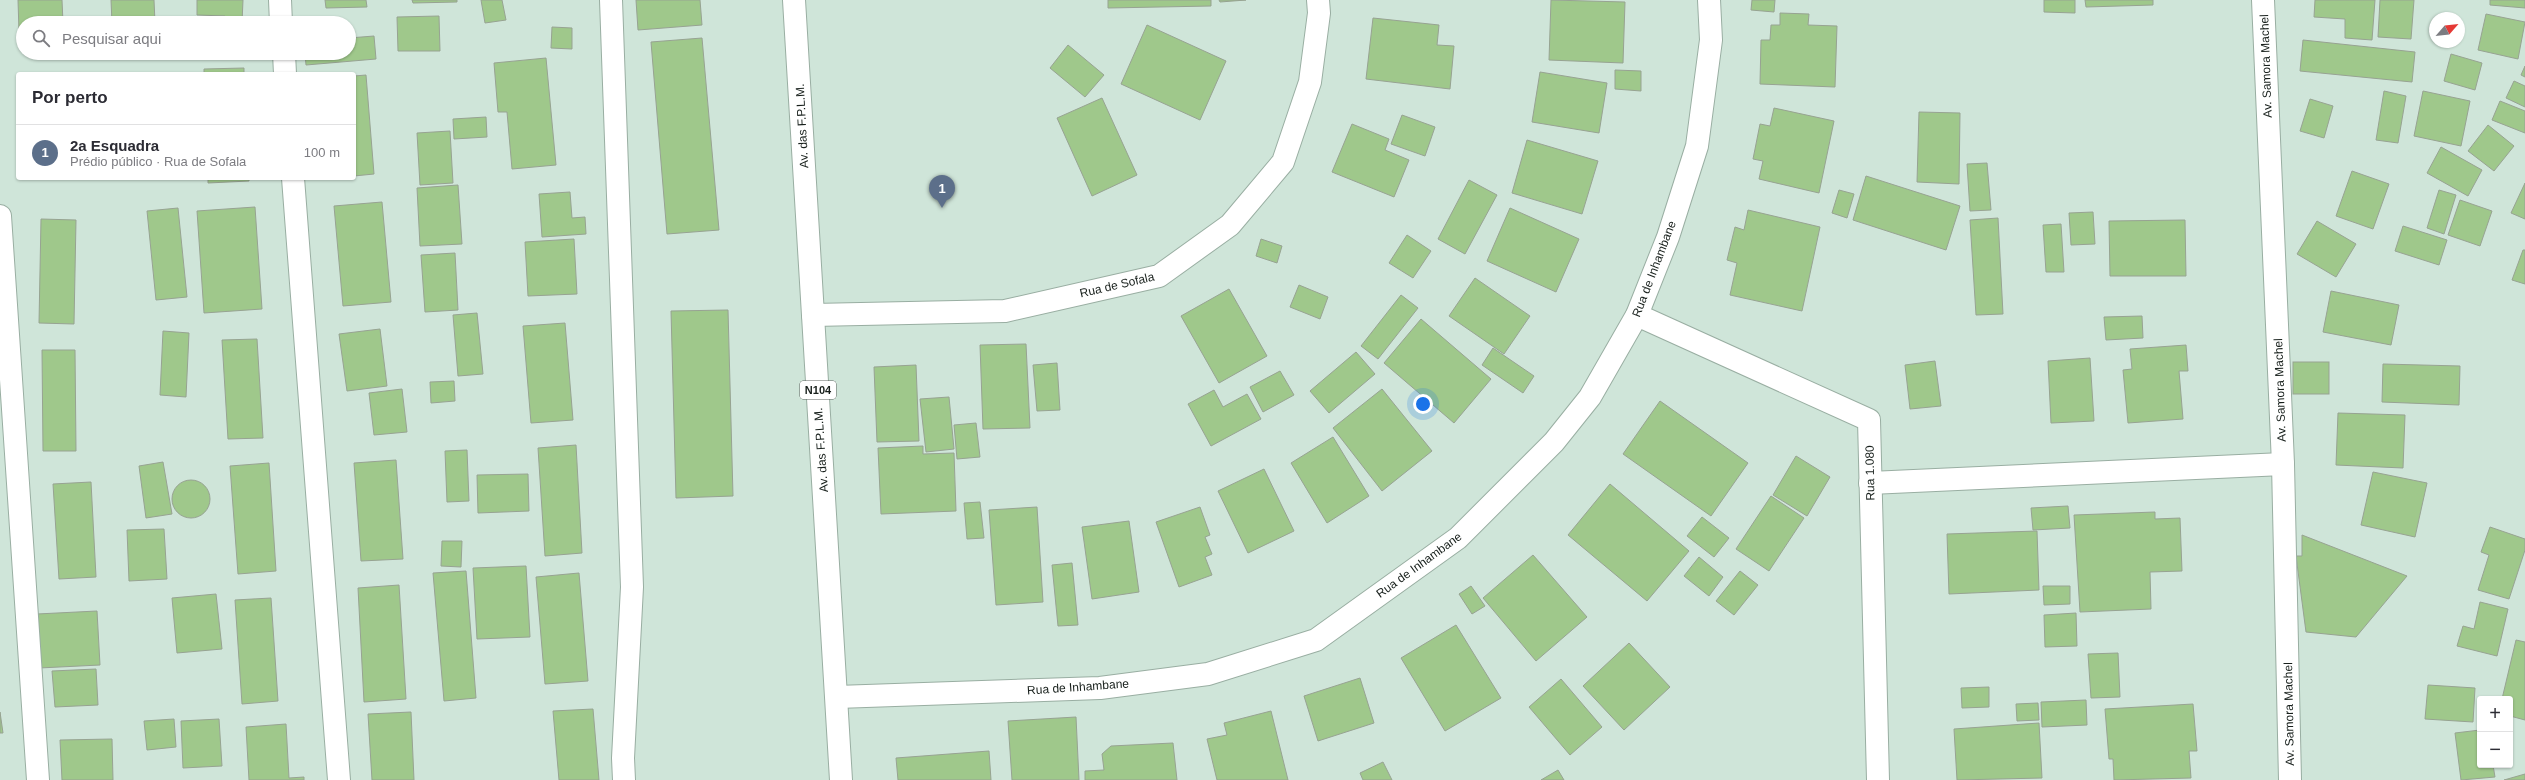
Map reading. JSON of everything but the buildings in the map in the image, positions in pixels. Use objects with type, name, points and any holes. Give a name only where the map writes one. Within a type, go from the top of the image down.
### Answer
[{"type":"street","points":[[280,0],[281,16]]},
{"type":"street","points":[[611,0],[632,587],[623,758],[624,780]]},
{"type":"street","name":"Av. das F.P.L.M.","points":[[794,0],[841,780]]},
{"type":"street","name":"Rua de Sofala","points":[[813,315],[1005,311],[1159,276],[1230,225],[1283,162],[1310,82],[1319,13],[1318,0]]},
{"type":"street","name":"Rua de Inhambane","points":[[836,697],[1100,688],[1208,674],[1316,640],[1458,538],[1548,448],[1590,397],[1638,315],[1668,238],[1697,146],[1711,40],[1709,0]]},
{"type":"street","name":"Av. Samora Machel","points":[[2264,0],[2283,464],[2290,780]]},
{"type":"street","points":[[284,60],[285,72]]},
{"type":"street","points":[[293,180],[339,780]]},
{"type":"street","points":[[0,216],[38,780]]},
{"type":"street","name":"Rua 1.080","points":[[1638,315],[1869,420],[1878,780]]},
{"type":"street","points":[[1870,483],[2283,464]]},
{"type":"place","name":"2a Esquadra","points":[[942,208]]}]
